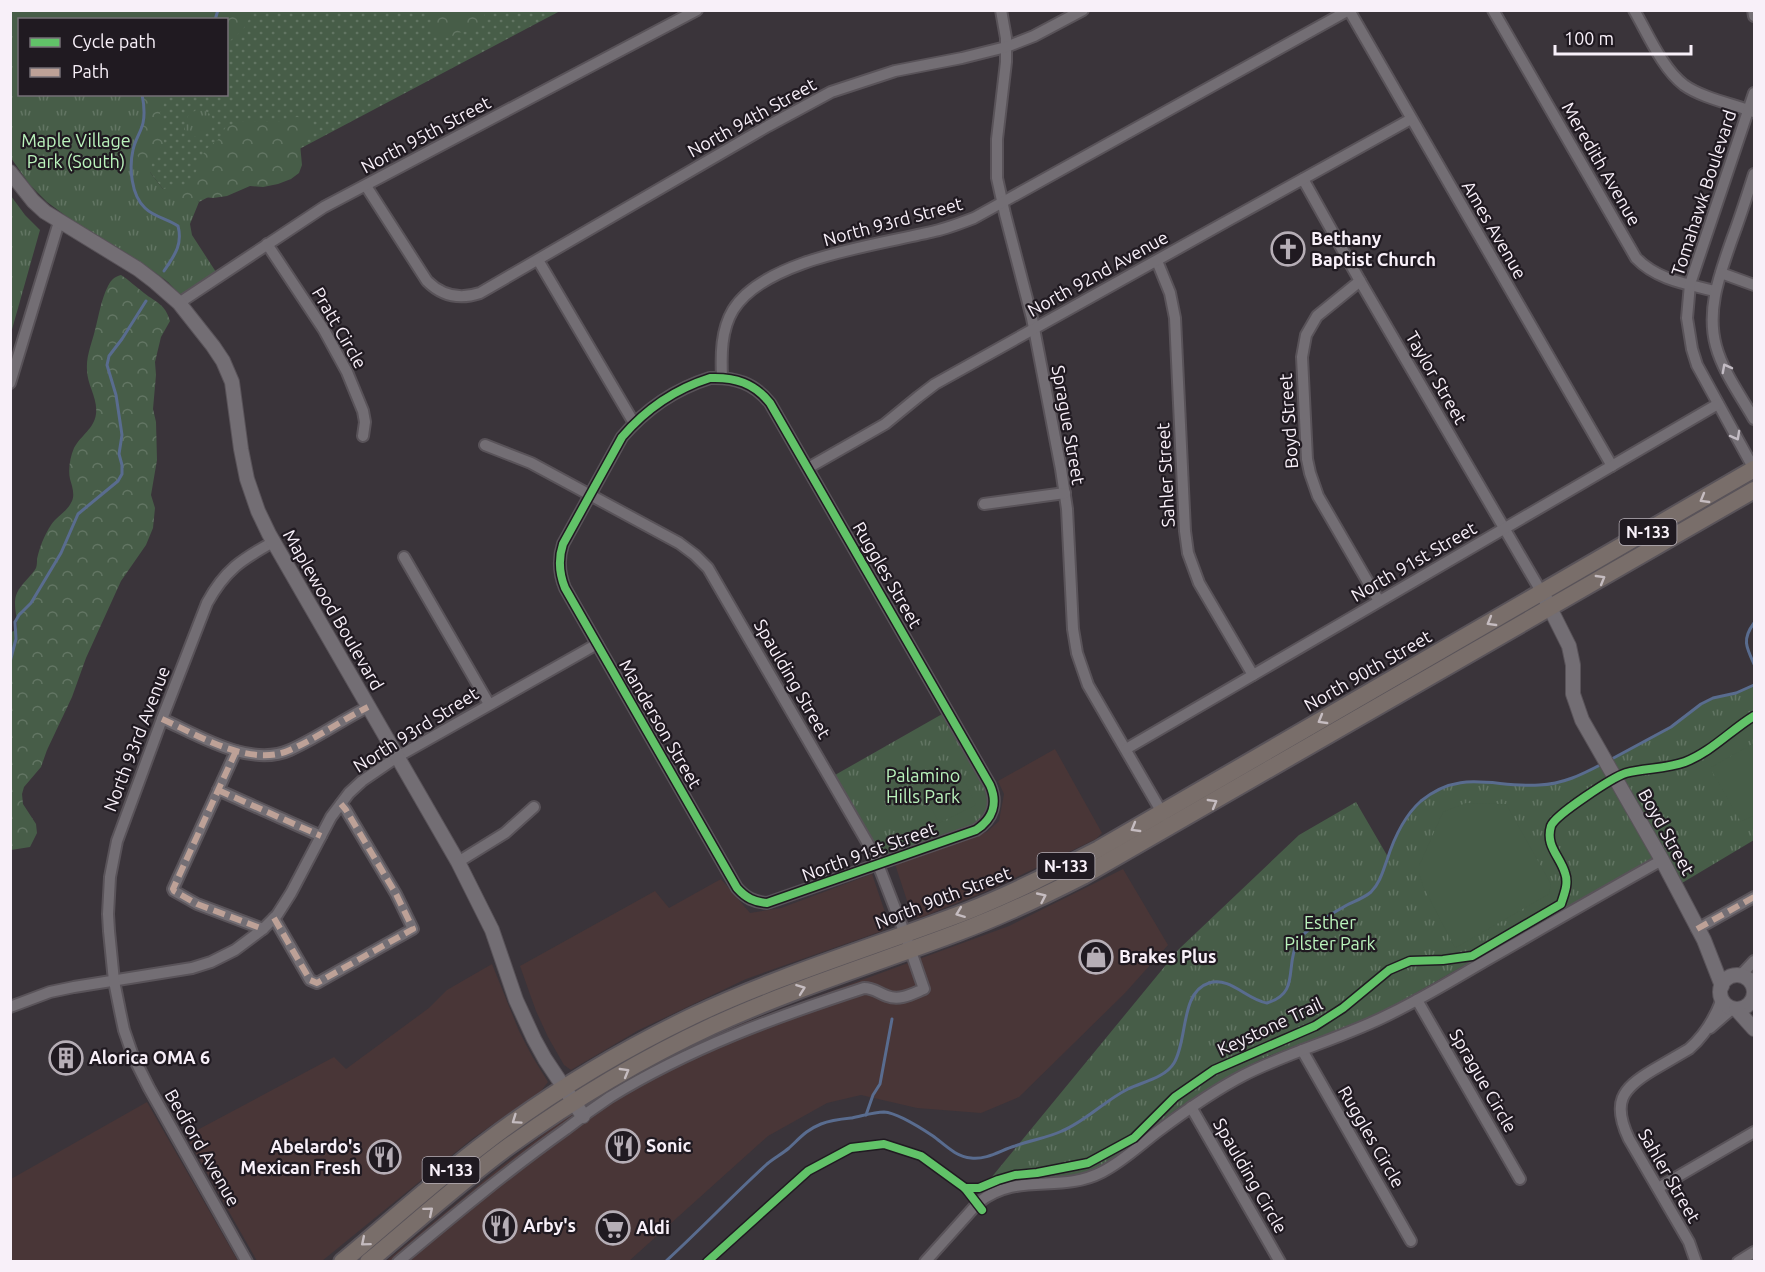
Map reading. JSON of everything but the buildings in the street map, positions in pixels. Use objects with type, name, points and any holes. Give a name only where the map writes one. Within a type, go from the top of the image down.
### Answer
[{"type":"main road","name":"North 90th Street","points":[[342,1262],[517,1119],[661,1032],[777,980],[1007,913],[1056,890],[1170,827],[1546,601],[1755,469]]},
{"type":"main road","name":"North 90th Street","points":[[368,1262],[508,1147],[579,1109],[632,1067],[715,1025],[908,942],[969,910],[1037,881],[1099,849],[1546,601],[1755,490]]},
{"type":"street","name":"North 95th Street","points":[[179,303],[324,207],[697,10]]},
{"type":"street","name":"Sprague Street","points":[[1001,10],[1006,47],[1005,83],[996,157],[998,178],[1034,329],[1065,493],[1073,629],[1077,653],[1088,685],[1170,827]]},
{"type":"street","name":"North 94th Street","points":[[366,186],[427,281],[440,292],[465,297],[480,293],[831,92],[894,71],[1006,47],[1034,36],[1083,10]]},
{"type":"street","name":"Ames Avenue","points":[[1349,10],[1612,466]]},
{"type":"street","name":"North 93rd Street","points":[[722,377],[723,340],[730,316],[740,301],[784,271],[801,263],[952,227],[974,218],[1349,10]]},
{"type":"street","name":"Meredith Avenue","points":[[1493,10],[1636,258],[1654,273],[1715,291]]},
{"type":"street","points":[[1634,10],[1674,77],[1697,92],[1752,111]]},
{"type":"street","points":[[1753,10],[1755,16]]},
{"type":"street","name":"Tomahawk Boulevard","points":[[1755,93],[1752,111],[1690,285],[1687,318],[1697,364],[1755,469]]},
{"type":"street","name":"North 92nd Avenue","points":[[808,468],[885,424],[935,384],[1411,119]]},
{"type":"street","name":"Maplewood Boulevard","points":[[10,172],[33,201],[58,222],[138,269],[179,303],[213,346],[229,373],[247,479],[258,511],[273,542],[458,862],[492,930],[527,1025],[545,1059],[579,1109]]},
{"type":"street","points":[[1755,174],[1715,291],[1712,315],[1716,348],[1722,363],[1755,419]]},
{"type":"street","name":"Taylor Street","points":[[1303,179],[1546,601]]},
{"type":"street","points":[[10,383],[58,222]]},
{"type":"street","name":"Pratt Circle","points":[[267,244],[324,330],[347,372],[363,411],[365,422],[363,436]]},
{"type":"street","points":[[538,260],[634,423]]},
{"type":"street","name":"Sahler Street","points":[[1157,261],[1170,292],[1175,318],[1188,553],[1199,583],[1252,675]]},
{"type":"street","points":[[1721,273],[1755,285]]},
{"type":"street","name":"Boyd Street","points":[[1360,281],[1317,316],[1306,335],[1302,357],[1307,459],[1313,485],[1323,506],[1378,601]]},
{"type":"street","points":[[590,494],[616,445],[634,423],[652,407],[687,386],[710,378],[722,377]]},
{"type":"street","name":"Ruggles Street","points":[[722,377],[745,382],[764,395],[770,403],[990,785],[994,798],[992,813]]},
{"type":"street","name":"North 91st Street","points":[[1126,749],[1718,404]]},
{"type":"street","name":"Spaulding Street","points":[[485,445],[531,463],[679,543],[708,568],[879,865],[924,989],[897,998],[883,995],[872,988],[864,988],[765,1021],[725,1037],[660,1069],[609,1098],[579,1109]]},
{"type":"street","points":[[984,504],[1065,493]]},
{"type":"street","name":"Manderson Street","points":[[590,494],[563,544],[560,556],[561,577],[565,588],[737,888],[750,899]]},
{"type":"street","name":"North 93rd Avenue","points":[[114,981],[108,914],[111,870],[124,821],[214,590],[237,564],[273,542]]},
{"type":"street","points":[[404,557],[489,704]]},
{"type":"street","name":"Boyd Street","points":[[1546,601],[1569,646],[1573,665],[1573,694],[1577,708],[1701,935],[1722,993]]},
{"type":"street","name":"North 93rd Street","points":[[10,1007],[50,992],[202,965],[235,950],[274,918],[291,893],[341,804],[362,781],[397,757],[597,644]]},
{"type":"street","points":[[162,719],[236,751],[258,756],[283,752],[368,707]]},
{"type":"street","points":[[236,751],[173,889],[197,904],[263,929]]},
{"type":"street","points":[[218,790],[321,836]]},
{"type":"street","points":[[274,918],[310,980],[318,983],[413,929],[396,894],[341,804]]},
{"type":"street","points":[[458,862],[505,833],[534,807]]},
{"type":"street","name":"North 91st Street","points":[[750,899],[758,903],[773,902],[879,865],[976,830],[988,820],[992,813]]},
{"type":"street","points":[[930,1260],[978,1203],[986,1197],[1015,1185],[1075,1182],[1095,1176],[1113,1166],[1191,1107],[1245,1075],[1363,1027],[1417,1000],[1662,860]]},
{"type":"street","points":[[1701,935],[1755,897]]},
{"type":"street","name":"Boyd Street","points":[[1701,935],[1725,967],[1737,976],[1753,982],[1751,1001],[1755,1015]]},
{"type":"street","points":[[1701,1036],[1712,1022],[1729,978],[1737,976],[1755,961]]},
{"type":"street","name":"Bedford Avenue","points":[[114,981],[124,1030],[139,1069],[247,1262]]},
{"type":"street","points":[[1722,993],[1727,1006],[1735,1009],[1755,1029]]},
{"type":"street","name":"Sprague Circle","points":[[1417,1000],[1520,1179]]},
{"type":"street","points":[[1701,1036],[1735,1009],[1743,1008],[1751,1001]]},
{"type":"street","name":"Sahler Street","points":[[1696,1262],[1689,1242],[1624,1129],[1621,1104],[1623,1096],[1632,1083],[1689,1049],[1701,1036]]},
{"type":"street","name":"Ruggles Circle","points":[[1302,1050],[1411,1240]]},
{"type":"street","name":"Spaulding Circle","points":[[1191,1107],[1280,1262]]},
{"type":"street","points":[[398,1262],[579,1109]]},
{"type":"street","points":[[1658,1188],[1755,1132]]},
{"type":"street","points":[[1738,1262],[1755,1252]]},
{"type":"shaded area","points":[[1055,749],[1102,833],[1096,839],[994,888],[920,918],[912,916],[895,864],[987,832],[999,821],[1004,794],[998,781]]},
{"type":"shaded area","points":[[1123,869],[1168,945],[1125,993],[1019,1097],[981,1113],[917,1108],[861,1095],[827,1103],[768,1136],[629,1261],[385,1262],[503,1165],[556,1125],[634,1075],[676,1053],[744,1023],[1009,926]]},
{"type":"shaded area","points":[[872,874],[889,924],[882,931],[746,979],[639,1030],[571,1070],[564,1065],[548,1037],[520,966],[655,891],[669,908],[721,879],[750,913],[781,908]]},
{"type":"shaded area","points":[[492,964],[519,1031],[548,1082],[541,1091],[472,1139],[322,1261],[257,1261],[186,1136],[334,1057],[346,1069],[429,1008],[447,990]]},
{"type":"shaded area","points":[[147,1102],[238,1261],[11,1261],[11,1179]]},
{"type":"green space","points":[[431,10],[485,11],[480,26],[445,38],[435,32]]},
{"type":"green space","name":"Maple Village Park (South)","points":[[10,11],[218,11],[216,18],[18,18],[18,96],[142,96],[143,118],[133,150],[169,197],[174,200],[195,198],[199,202],[190,224],[192,235],[216,272],[180,295],[168,282],[140,261],[70,219],[47,202],[30,185],[11,158]]},
{"type":"green space","points":[[165,11],[254,11],[242,31],[228,42],[228,18],[160,18]]},
{"type":"green space","points":[[218,11],[560,11],[199,202],[195,198],[169,197],[133,150],[142,96],[228,96],[228,18],[224,18]]},
{"type":"green space","points":[[117,96],[170,96],[160,113],[164,142],[152,163],[148,182],[97,194]]},
{"type":"green space","points":[[196,110],[205,111],[213,119],[210,131],[205,135],[188,135],[184,129],[188,116]]},
{"type":"green space","points":[[297,117],[311,120],[313,125],[312,130],[300,144],[302,165],[299,173],[278,184],[263,187],[250,186],[227,196],[204,197],[188,206],[165,278],[111,241],[157,192],[171,186],[182,186],[193,179],[205,150],[220,138],[225,128],[245,121],[277,122]]},
{"type":"green space","points":[[11,196],[40,230],[11,333]]},
{"type":"green space","points":[[121,275],[160,304],[170,321],[161,337],[155,362],[153,409],[156,422],[157,460],[151,495],[155,508],[153,528],[146,545],[121,581],[41,767],[24,787],[23,804],[36,824],[37,833],[30,847],[11,850],[10,633],[17,629],[16,597],[21,586],[36,568],[44,537],[73,498],[69,472],[71,455],[77,443],[93,424],[96,414],[87,376],[88,355],[106,291],[112,280]]},
{"type":"green space","points":[[1754,685],[1754,840],[1682,883],[1612,759],[1671,727],[1701,704]]},
{"type":"green space","name":"Palamino Hills Park","points":[[944,713],[987,790],[989,800],[987,812],[976,824],[883,856],[835,775]]},
{"type":"green space","points":[[1754,743],[1754,815],[1741,822],[1710,768]]},
{"type":"green space","name":"Esther Pilster Park","points":[[1599,765],[1653,858],[1386,1010],[1266,1057],[1242,1069],[1178,1108],[1107,1163],[1070,1175],[1011,1179],[977,1195],[1179,949],[1299,835],[1356,802],[1388,857],[1406,817],[1423,799],[1437,790],[1450,785],[1478,782],[1525,786],[1545,785],[1573,778]]},
{"type":"green space","points":[[958,767],[976,805],[939,823],[920,785]]},
{"type":"green space","points":[[1466,803],[1506,804],[1551,884],[1549,894],[1455,948],[1423,886],[1419,866],[1443,812]]},
{"type":"waterway","points":[[216,18],[218,10]]},
{"type":"waterway","points":[[142,96],[144,120],[133,150],[132,180],[137,196],[145,208],[178,226],[178,245],[164,271]]},
{"type":"waterway","points":[[10,662],[16,639],[15,622],[31,603],[61,553],[78,514],[118,481],[122,474],[119,454],[122,435],[116,395],[107,365],[109,356],[146,301]]},
{"type":"waterway","points":[[1754,623],[1746,643],[1754,664]]},
{"type":"waterway","points":[[1608,761],[1671,727],[1701,704],[1754,685]]},
{"type":"waterway","points":[[665,1262],[767,1164],[807,1132],[825,1123],[876,1113],[890,1113],[916,1125],[955,1153],[977,1158],[1071,1127],[1119,1094],[1159,1076],[1170,1068],[1178,1053],[1189,1006],[1193,996],[1200,988],[1209,983],[1224,983],[1267,1003],[1284,993],[1290,979],[1297,943],[1319,922],[1371,892],[1381,877],[1400,828],[1421,801],[1436,791],[1464,782],[1523,785],[1556,783],[1602,764]]},
{"type":"waterway","points":[[866,1115],[873,1095],[880,1084],[892,1019]]},
{"type":"marked path","points":[[162,719],[208,741],[258,755],[290,750],[368,707]]},
{"type":"marked path","points":[[236,751],[173,889],[197,904],[263,929]]},
{"type":"marked path","points":[[218,790],[321,836]]},
{"type":"marked path","points":[[274,918],[310,980],[317,983],[413,929],[396,894],[341,804]]},
{"type":"marked path","points":[[1697,929],[1754,897]]},
{"type":"cycle path","points":[[710,378],[736,380],[751,386],[770,403],[990,785],[994,798],[990,816],[976,830],[767,903],[750,899],[737,888],[565,588],[560,571],[563,544],[622,437],[662,401],[710,378]]},
{"type":"cycle path","name":"Keystone Trail","points":[[965,1188],[979,1188],[1015,1175],[1088,1163],[1134,1138],[1175,1097],[1214,1070],[1315,1026],[1343,1008],[1389,970],[1410,961],[1472,956],[1561,904],[1566,889],[1566,877],[1551,845],[1551,826],[1555,821],[1609,781],[1633,771],[1670,766],[1694,758],[1754,716]]},
{"type":"cycle path","points":[[707,1262],[808,1171],[851,1148],[884,1144],[921,1156],[965,1188],[982,1210]]},
{"type":"place","name":"Bethany Baptist Church","points":[[1288,249]]},
{"type":"place","name":"Brakes Plus","points":[[1096,957]]},
{"type":"place","name":"Alorica OMA 6","points":[[66,1058]]},
{"type":"place","name":"Sonic","points":[[623,1146]]},
{"type":"place","name":"Abelardo's Mexican Fresh","points":[[384,1157]]},
{"type":"place","name":"Arby's","points":[[500,1226]]},
{"type":"place","name":"Aldi","points":[[613,1228]]}]
